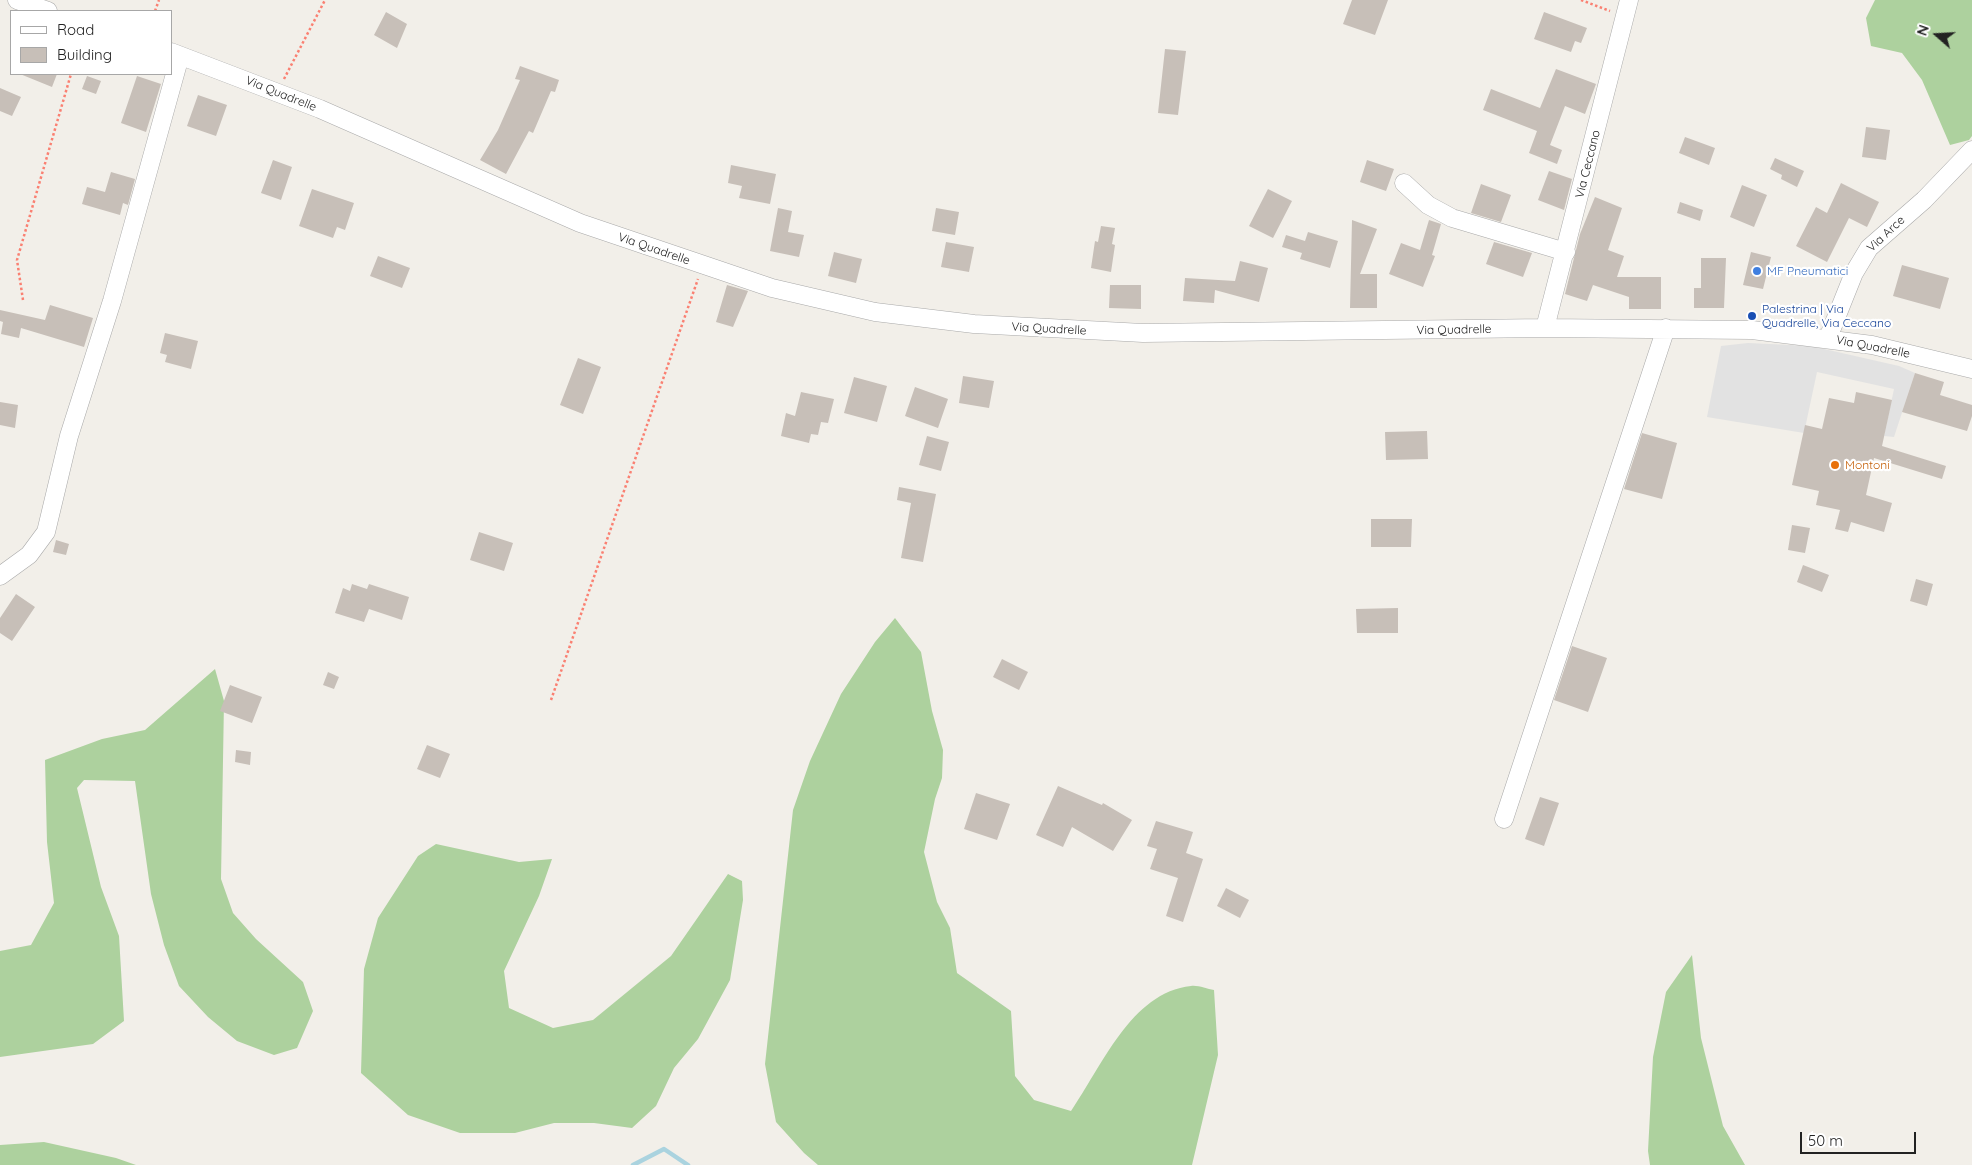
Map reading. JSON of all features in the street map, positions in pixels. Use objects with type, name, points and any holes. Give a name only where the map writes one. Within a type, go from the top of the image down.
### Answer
[{"type":"street","points":[[17,0],[45,10]]},
{"type":"street","name":"Via Ceccano","points":[[1545,328],[1629,0]]},
{"type":"street","points":[[172,69],[176,54]]},
{"type":"street","name":"Via Quadrelle","points":[[176,54],[278,92],[540,207],[702,266],[772,288],[840,305],[896,316],[983,325],[1078,331],[1197,334],[1545,328],[1752,330],[1828,338],[1888,348],[1972,369]]},
{"type":"street","points":[[0,576],[33,551],[43,538],[49,523],[69,436],[112,301],[171,75]]},
{"type":"street","name":"Via Arce","points":[[1828,338],[1854,273],[1869,248],[1930,193],[1972,150]]},
{"type":"street","points":[[1404,183],[1428,205],[1452,218],[1566,252]]},
{"type":"street","points":[[1504,820],[1666,328]]},
{"type":"path","points":[[278,92],[325,0]]},
{"type":"path","points":[[1581,0],[1625,18]]},
{"type":"path","points":[[24,300],[17,260],[71,75]]},
{"type":"path","points":[[551,700],[702,266]]},
{"type":"green space","points":[[1875,0],[1972,0],[1972,136],[1969,140],[1950,145],[1922,80],[1902,53],[1871,46],[1866,18]]},
{"type":"green space","points":[[895,618],[921,652],[932,711],[943,750],[942,778],[935,799],[924,852],[937,902],[950,928],[957,973],[1011,1011],[1015,1076],[1034,1100],[1071,1111],[1106,1054],[1135,1017],[1151,1002],[1170,991],[1191,986],[1214,990],[1218,1055],[1192,1165],[818,1165],[804,1153],[776,1122],[765,1064],[793,810],[810,761],[841,694],[875,642]]},
{"type":"green space","points":[[215,669],[224,701],[221,879],[233,913],[256,939],[303,982],[313,1011],[297,1048],[274,1055],[237,1041],[208,1017],[179,986],[164,945],[151,894],[135,781],[84,780],[77,788],[101,887],[119,936],[124,1021],[93,1044],[0,1057],[0,951],[31,945],[54,903],[47,842],[45,760],[102,739],[145,730]]},
{"type":"green space","points":[[436,844],[519,862],[552,859],[539,896],[504,971],[509,1008],[553,1028],[593,1020],[671,956],[728,874],[742,881],[743,900],[730,980],[698,1039],[674,1068],[656,1106],[632,1128],[594,1123],[554,1123],[515,1133],[460,1133],[408,1115],[361,1073],[364,969],[378,918],[418,856]]},
{"type":"green space","points":[[1692,955],[1701,1038],[1723,1126],[1745,1165],[1650,1165],[1648,1151],[1653,1057],[1666,992]]},
{"type":"green space","points":[[44,1142],[116,1158],[136,1165],[0,1165],[0,1145]]},
{"type":"shaded area","points":[[1748,343],[1811,346],[1899,366],[1915,373],[1894,437],[1884,436],[1894,389],[1817,372],[1804,433],[1707,417],[1721,346]]},
{"type":"building","points":[[1352,0],[1388,0],[1375,35],[1343,24]]},
{"type":"building","points":[[386,12],[407,24],[397,48],[374,35]]},
{"type":"building","points":[[1544,12],[1587,28],[1581,43],[1575,41],[1571,52],[1534,39]]},
{"type":"building","points":[[1165,49],[1186,51],[1178,115],[1158,113]]},
{"type":"building","points":[[520,66],[559,80],[555,92],[551,91],[533,133],[529,131],[506,174],[480,160],[498,130],[520,80],[515,79]]},
{"type":"building","points":[[1556,69],[1596,84],[1585,114],[1565,106],[1550,145],[1562,150],[1557,164],[1529,153],[1537,131],[1483,110],[1491,89],[1540,108]]},
{"type":"building","points":[[22,75],[57,75],[52,87]]},
{"type":"building","points":[[87,76],[101,81],[96,94],[82,89]]},
{"type":"building","points":[[137,76],[161,84],[146,132],[121,123]]},
{"type":"building","points":[[0,88],[21,97],[12,116],[0,111]]},
{"type":"building","points":[[198,95],[227,105],[216,136],[187,126]]},
{"type":"building","points":[[1866,127],[1890,130],[1886,160],[1862,157]]},
{"type":"building","points":[[1685,137],[1715,148],[1709,165],[1679,153]]},
{"type":"building","points":[[1775,158],[1804,171],[1797,187],[1781,179],[1782,175],[1770,169]]},
{"type":"building","points":[[273,160],[292,167],[281,200],[261,193]]},
{"type":"building","points":[[1367,160],[1394,169],[1386,191],[1360,182]]},
{"type":"building","points":[[731,165],[776,174],[770,204],[739,198],[742,186],[728,183]]},
{"type":"building","points":[[1549,171],[1572,179],[1564,210],[1538,200]]},
{"type":"building","points":[[111,172],[135,179],[128,205],[123,203],[120,215],[82,204],[87,187],[105,192]]},
{"type":"building","points":[[1841,183],[1879,202],[1867,227],[1849,218],[1827,262],[1796,246],[1816,207],[1827,213]]},
{"type":"building","points":[[1481,184],[1511,195],[1501,222],[1471,213]]},
{"type":"building","points":[[1742,185],[1767,195],[1754,227],[1730,217]]},
{"type":"building","points":[[312,189],[354,203],[345,230],[337,227],[333,238],[299,226]]},
{"type":"building","points":[[1268,189],[1292,201],[1273,238],[1249,226]]},
{"type":"building","points":[[1595,197],[1622,208],[1608,250],[1624,256],[1617,277],[1661,277],[1661,309],[1629,309],[1629,297],[1593,285],[1587,301],[1565,294],[1580,234]]},
{"type":"building","points":[[1680,202],[1703,210],[1700,221],[1677,213]]},
{"type":"building","points":[[778,208],[792,211],[788,232],[804,235],[799,257],[770,251]]},
{"type":"building","points":[[936,208],[959,212],[955,235],[932,231]]},
{"type":"building","points":[[1352,220],[1377,229],[1360,274],[1377,274],[1377,308],[1350,308]]},
{"type":"building","points":[[1429,220],[1441,224],[1432,255],[1435,256],[1423,287],[1389,274],[1401,243],[1420,250]]},
{"type":"building","points":[[1101,226],[1115,228],[1112,244],[1115,245],[1111,272],[1091,268],[1095,241],[1098,242]]},
{"type":"building","points":[[1308,232],[1338,241],[1330,268],[1300,259],[1302,253],[1282,247],[1286,235],[1305,241]]},
{"type":"building","points":[[946,242],[974,247],[969,272],[941,267]]},
{"type":"building","points":[[1494,242],[1532,253],[1523,277],[1486,264]]},
{"type":"building","points":[[834,252],[862,259],[856,283],[828,276]]},
{"type":"building","name":"MF Pneumatici","points":[[1751,252],[1771,257],[1763,289],[1743,285]]},
{"type":"building","points":[[378,256],[410,268],[402,288],[370,276]]},
{"type":"building","points":[[1701,258],[1726,258],[1724,308],[1694,308],[1694,288],[1701,288]]},
{"type":"building","points":[[1240,261],[1268,268],[1259,302],[1215,290],[1214,303],[1183,301],[1185,278],[1235,281]]},
{"type":"building","points":[[1902,265],[1949,278],[1940,309],[1893,296]]},
{"type":"building","points":[[727,285],[748,291],[733,327],[716,322]]},
{"type":"building","points":[[1110,285],[1141,285],[1141,309],[1109,308]]},
{"type":"building","points":[[50,305],[93,318],[84,347],[21,328],[19,338],[1,334],[3,322],[0,321],[0,310],[45,320]]},
{"type":"building","points":[[165,333],[198,341],[191,369],[165,362],[167,355],[160,353]]},
{"type":"building","points":[[578,358],[601,367],[583,414],[560,405]]},
{"type":"building","points":[[1915,373],[1944,382],[1940,395],[1972,405],[1972,416],[1967,431],[1902,412]]},
{"type":"building","points":[[963,376],[994,381],[989,408],[959,403]]},
{"type":"building","points":[[854,377],[887,386],[877,422],[844,413]]},
{"type":"building","points":[[915,387],[948,399],[938,428],[905,416]]},
{"type":"building","points":[[801,392],[834,399],[828,423],[821,422],[818,435],[811,434],[809,443],[781,436],[786,413],[795,416]]},
{"type":"building","name":"Montoni","points":[[1856,392],[1892,400],[1882,446],[1946,466],[1942,479],[1874,458],[1866,495],[1892,503],[1884,532],[1851,522],[1848,532],[1835,529],[1840,510],[1816,505],[1819,491],[1792,485],[1805,425],[1822,429],[1829,398],[1854,403]]},
{"type":"building","points":[[0,402],[18,405],[15,428],[0,425]]},
{"type":"building","points":[[1427,431],[1428,459],[1386,460],[1385,432]]},
{"type":"building","points":[[1642,433],[1677,443],[1662,499],[1624,489]]},
{"type":"building","points":[[927,436],[949,442],[941,471],[919,465]]},
{"type":"building","points":[[899,487],[936,494],[923,562],[901,558],[911,503],[897,500]]},
{"type":"building","points":[[1371,519],[1412,519],[1411,547],[1371,547]]},
{"type":"building","points":[[1792,525],[1810,528],[1805,553],[1788,550]]},
{"type":"building","points":[[479,532],[513,543],[504,571],[470,560]]},
{"type":"building","points":[[56,540],[69,544],[66,555],[53,552]]},
{"type":"building","points":[[1803,565],[1829,575],[1822,592],[1797,582]]},
{"type":"building","points":[[1916,579],[1933,584],[1927,606],[1910,601]]},
{"type":"building","points":[[352,584],[367,589],[369,584],[409,597],[402,620],[369,609],[364,622],[335,613],[343,588],[350,591]]},
{"type":"building","points":[[16,594],[35,607],[12,641],[0,633],[0,618]]},
{"type":"building","points":[[1398,608],[1398,633],[1357,633],[1356,609]]},
{"type":"building","points":[[1572,646],[1607,658],[1588,712],[1554,700]]},
{"type":"building","points":[[1002,659],[1028,672],[1019,690],[993,677]]},
{"type":"building","points":[[328,672],[339,677],[334,689],[323,685]]},
{"type":"building","points":[[230,685],[262,697],[252,723],[220,711]]},
{"type":"building","points":[[427,745],[450,754],[440,778],[417,769]]},
{"type":"building","points":[[236,750],[251,752],[250,765],[235,762]]},
{"type":"building","points":[[1058,786],[1102,805],[1103,803],[1132,820],[1113,851],[1072,827],[1063,847],[1036,835]]},
{"type":"building","points":[[976,793],[1010,804],[997,840],[964,829]]},
{"type":"building","points":[[1540,797],[1559,803],[1544,846],[1525,839]]},
{"type":"building","points":[[1156,821],[1193,832],[1186,853],[1203,859],[1183,922],[1166,916],[1178,878],[1150,869],[1157,849],[1147,846]]},
{"type":"building","points":[[1226,888],[1249,900],[1240,918],[1217,906]]},
{"type":"waterway","points":[[633,1165],[664,1149],[688,1165]]},
{"type":"place","name":"MF Pneumatici","points":[[1757,271]]},
{"type":"place","name":"Palestrina | Via Quadrelle, Via Ceccano","points":[[1752,316]]},
{"type":"place","name":"Montoni","points":[[1835,465]]}]
